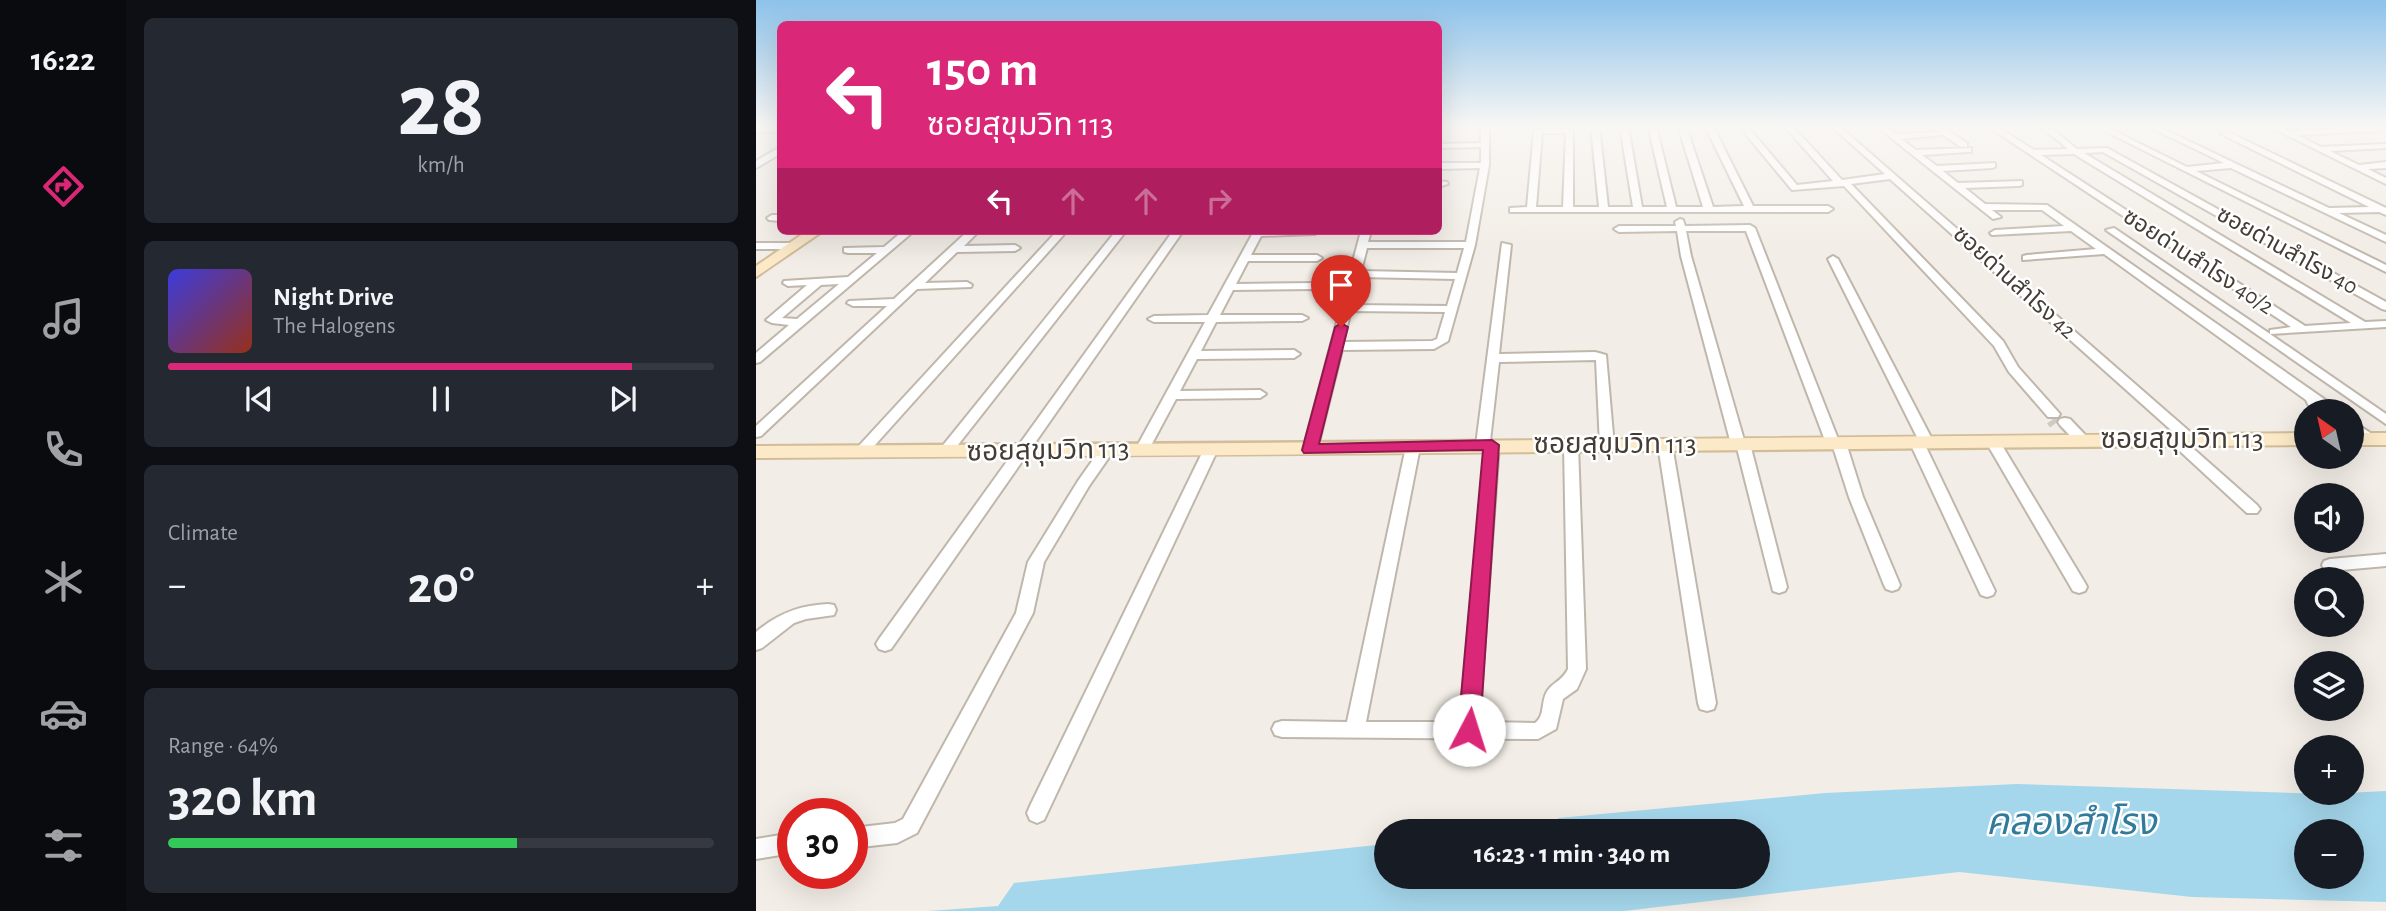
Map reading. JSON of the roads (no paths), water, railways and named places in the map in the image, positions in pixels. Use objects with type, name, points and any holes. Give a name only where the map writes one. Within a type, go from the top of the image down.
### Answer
[{"type":"main road","points":[[756,273],[810,235]]},
{"type":"main road","name":"ซอยสุขุมวิท 113","points":[[756,452],[1310,450],[1488,445],[1993,442],[2063,426],[2184,441],[2294,439]]},
{"type":"street","points":[[1337,346],[1439,344],[1442,341],[1470,245],[1484,169]]},
{"type":"street","points":[[1531,210],[1535,169]]},
{"type":"street","points":[[1568,210],[1569,169]]},
{"type":"street","points":[[1600,169],[1604,210]]},
{"type":"street","points":[[1631,169],[1638,210]]},
{"type":"street","points":[[1663,169],[1779,587]]},
{"type":"street","points":[[1696,169],[1709,210]]},
{"type":"street","points":[[1730,169],[1750,210]]},
{"type":"street","points":[[1779,169],[1795,188],[1891,176]]},
{"type":"street","points":[[1830,169],[1999,344],[2013,369],[2063,426]]},
{"type":"street","name":"ซอยด่านสำโรง 42","points":[[1883,169],[2184,441],[2252,509]]},
{"type":"street","points":[[1935,169],[1942,169]]},
{"type":"street","points":[[1935,169],[1996,217]]},
{"type":"street","name":"ซอยด่านสำโรง 40/2","points":[[2055,169],[2301,329]]},
{"type":"street","points":[[2105,169],[2362,325]]},
{"type":"street","name":"ซอยด่านสำโรง 40","points":[[2138,169],[2386,307]]},
{"type":"street","points":[[2186,169],[2192,169]]},
{"type":"street","points":[[2186,169],[2386,269]]},
{"type":"street","points":[[2239,169],[2386,239]]},
{"type":"street","points":[[2297,169],[2384,210]]},
{"type":"street","points":[[2361,169],[2386,181]]},
{"type":"street","points":[[1957,186],[2019,183]]},
{"type":"street","points":[[1983,207],[2040,205],[2312,399]]},
{"type":"street","points":[[1513,210],[1828,209]]},
{"type":"street","points":[[2328,210],[2384,210]]},
{"type":"street","points":[[1619,229],[1750,228],[1892,585]]},
{"type":"street","points":[[1995,233],[2075,228]]},
{"type":"street","points":[[2111,230],[2268,333],[2386,420]]},
{"type":"street","points":[[756,359],[904,235]]},
{"type":"street","points":[[756,433],[970,235]]},
{"type":"street","points":[[861,452],[1058,235]]},
{"type":"street","points":[[945,452],[1118,235]]},
{"type":"street","points":[[885,645],[1175,235]]},
{"type":"street","points":[[1142,450],[1256,235]]},
{"type":"street","points":[[1310,450],[1365,235]]},
{"type":"street","points":[[1364,245],[1470,245]]},
{"type":"street","points":[[1469,730],[1493,358],[1506,245]]},
{"type":"street","points":[[756,246],[795,246]]},
{"type":"street","points":[[956,249],[1016,248]]},
{"type":"street","points":[[848,250],[885,250]]},
{"type":"street","points":[[2026,258],[2107,251]]},
{"type":"street","points":[[1243,258],[1317,258]]},
{"type":"street","points":[[1833,259],[1922,443],[1987,591]]},
{"type":"street","points":[[1356,274],[1462,276]]},
{"type":"street","points":[[788,283],[850,280]]},
{"type":"street","points":[[799,323],[772,320],[819,281]]},
{"type":"street","points":[[916,286],[967,285]]},
{"type":"street","points":[[1229,287],[1317,286]]},
{"type":"street","points":[[853,303],[899,302]]},
{"type":"street","points":[[1345,308],[1452,309]]},
{"type":"street","points":[[1154,319],[1302,318]]},
{"type":"street","points":[[2239,336],[2386,324]]},
{"type":"street","points":[[1192,355],[1294,354]]},
{"type":"street","points":[[1493,358],[1602,358],[1607,446]]},
{"type":"street","points":[[1172,395],[1261,394]]},
{"type":"street","points":[[1993,442],[2079,587]]},
{"type":"street","points":[[1282,729],[1538,731],[1544,728],[1549,723],[1555,695],[1575,677],[1571,445]]},
{"type":"street","points":[[1665,445],[1707,703]]},
{"type":"street","points":[[1355,730],[1413,447]]},
{"type":"street","points":[[1038,813],[1211,449]]},
{"type":"street","points":[[868,836],[897,833],[909,826],[1024,612],[1036,562],[1107,450]]},
{"type":"street","points":[[2330,565],[2386,560]]},
{"type":"street","points":[[756,643],[778,622],[809,610],[828,610]]},
{"type":"street","points":[[756,849],[777,845]]},
{"type":"water","name":"คลองสำโรง","points":[[2017,784],[2294,793],[2294,805],[2364,805],[2364,792],[2386,791],[2386,902],[2192,897],[1959,872],[1624,911],[928,911],[998,906],[1014,883],[1374,845],[1374,889],[1770,889],[1770,819],[1559,818],[1825,793]]},
{"type":"tunnel","points":[[2053,419],[2056,423]]}]
